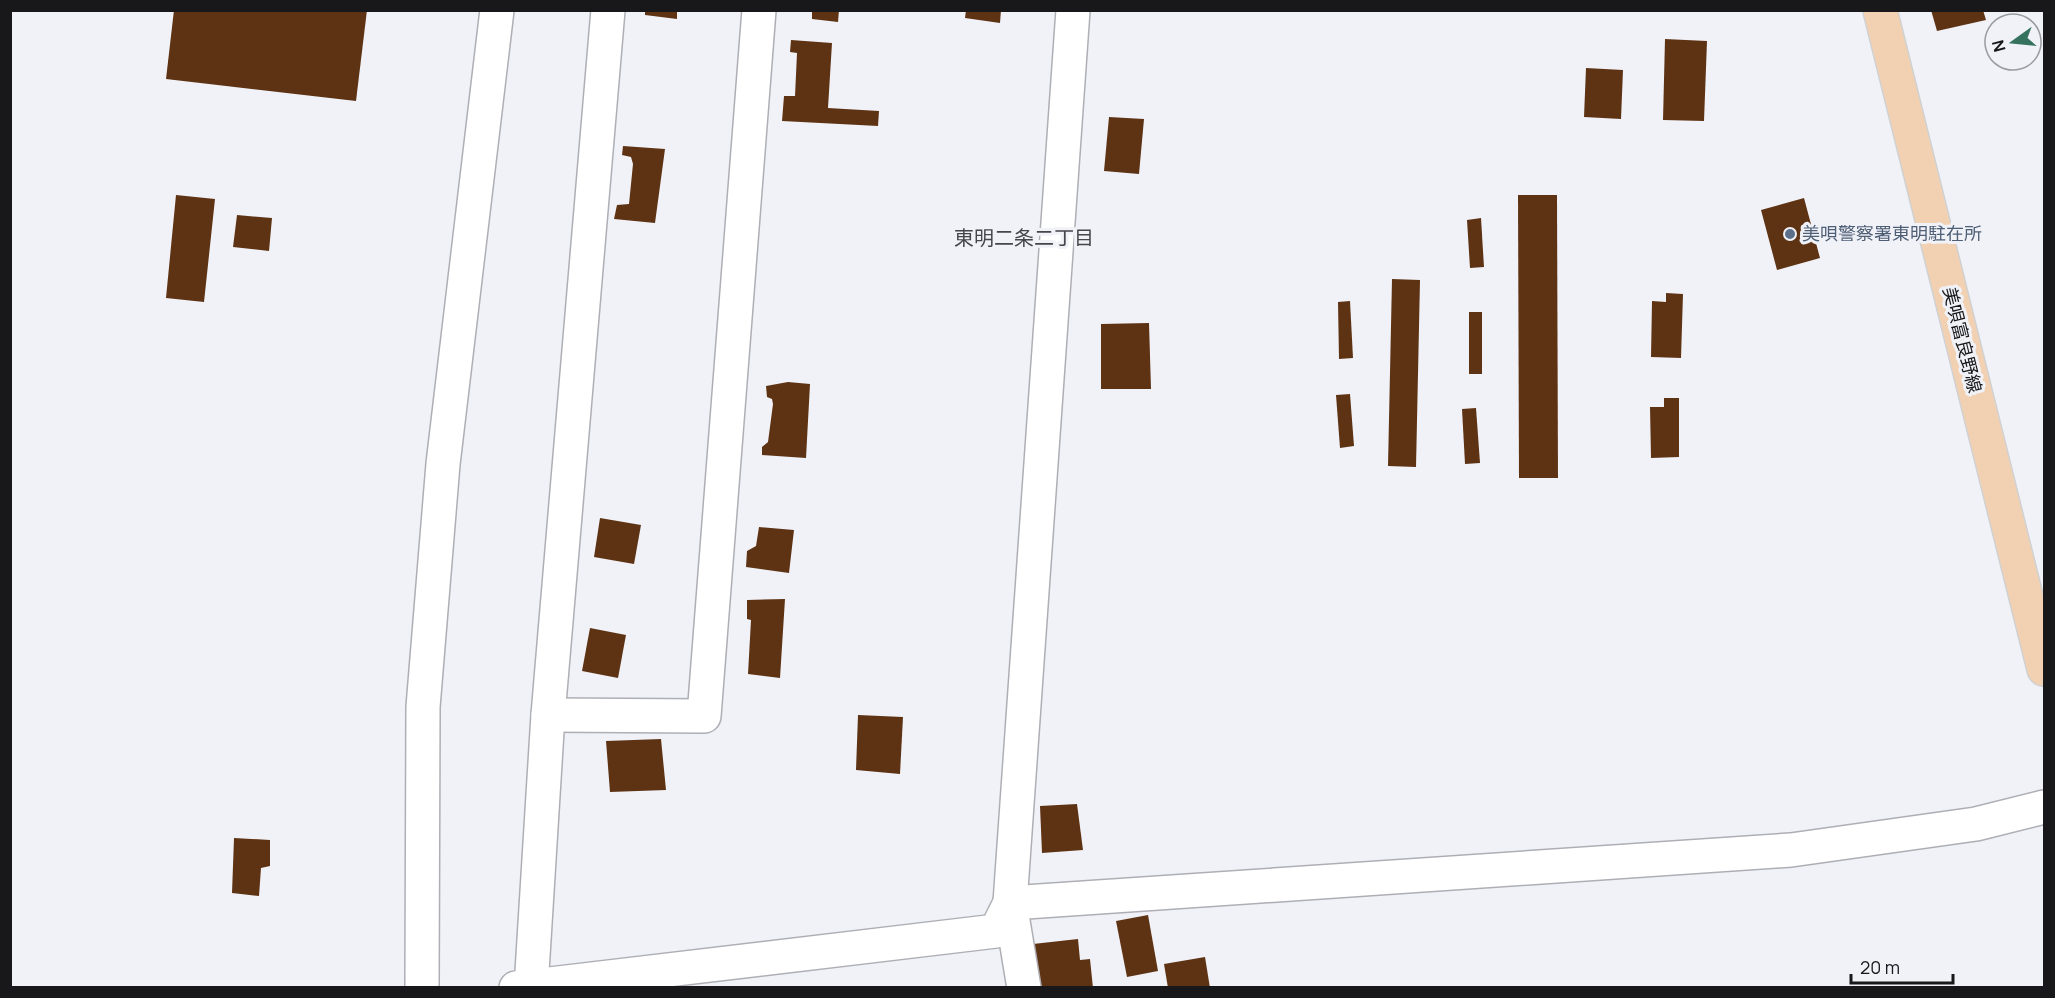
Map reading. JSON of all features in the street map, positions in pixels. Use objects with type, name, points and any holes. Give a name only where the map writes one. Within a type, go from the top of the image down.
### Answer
[{"type":"main road","name":"美唄富良野線","points":[[1880,10],[2044,669]]},
{"type":"street","points":[[422,987],[423,707],[443,464],[497,10]]},
{"type":"street","points":[[608,10],[526,987],[680,978],[996,932],[1010,903]]},
{"type":"street","points":[[548,716],[704,716],[759,10]]},
{"type":"street","points":[[1024,987],[1010,903],[1073,10]]},
{"type":"street","points":[[1010,903],[1791,850],[1976,824],[2044,807]]},
{"type":"building","points":[[174,10],[367,10],[356,101],[166,79]]},
{"type":"building","points":[[645,10],[677,10],[677,19],[645,15]]},
{"type":"building","points":[[812,10],[839,10],[838,22],[812,19]]},
{"type":"building","points":[[966,10],[1001,10],[1000,23],[965,18]]},
{"type":"building","points":[[1931,10],[1983,10],[1983,21],[1937,31]]},
{"type":"building","points":[[1665,39],[1707,41],[1704,121],[1663,120]]},
{"type":"building","points":[[791,40],[832,43],[828,108],[879,111],[878,126],[782,121],[784,96],[795,96],[797,53],[790,52]]},
{"type":"building","points":[[1586,68],[1623,70],[1621,119],[1584,117]]},
{"type":"building","points":[[1109,117],[1144,119],[1139,174],[1104,171]]},
{"type":"building","points":[[623,146],[665,149],[655,223],[614,219],[617,205],[629,204],[633,164],[631,157],[622,155]]},
{"type":"building","points":[[176,195],[215,199],[204,302],[166,298]]},
{"type":"building","points":[[1518,195],[1557,195],[1558,478],[1519,478]]},
{"type":"building","name":"美唄警察署東明駐在所","points":[[1804,198],[1820,258],[1777,270],[1761,210]]},
{"type":"building","points":[[237,215],[272,218],[269,251],[233,247]]},
{"type":"building","points":[[1481,218],[1484,267],[1470,268],[1467,220]]},
{"type":"building","points":[[1392,279],[1420,280],[1416,467],[1388,466]]},
{"type":"building","points":[[1666,293],[1683,294],[1681,358],[1651,357],[1652,301],[1666,302]]},
{"type":"building","points":[[1350,301],[1353,358],[1339,359],[1338,302]]},
{"type":"building","points":[[1469,312],[1482,312],[1482,374],[1469,374]]},
{"type":"building","points":[[1149,323],[1151,389],[1101,389],[1101,324]]},
{"type":"building","points":[[788,382],[810,384],[806,458],[762,455],[762,447],[768,442],[773,404],[772,399],[767,397],[766,386]]},
{"type":"building","points":[[1350,394],[1354,446],[1340,448],[1336,395]]},
{"type":"building","points":[[1664,398],[1679,398],[1679,457],[1651,458],[1650,407],[1664,407]]},
{"type":"building","points":[[1476,408],[1480,463],[1465,464],[1462,409]]},
{"type":"building","points":[[600,518],[641,525],[634,564],[594,557]]},
{"type":"building","points":[[759,527],[794,530],[789,573],[746,567],[747,551],[756,546]]},
{"type":"building","points":[[785,599],[780,678],[748,674],[751,620],[747,619],[747,600]]},
{"type":"building","points":[[590,628],[626,635],[618,678],[582,671]]},
{"type":"building","points":[[858,715],[903,717],[900,774],[856,770]]},
{"type":"building","points":[[661,739],[666,790],[610,792],[606,741]]},
{"type":"building","points":[[1077,804],[1083,850],[1042,853],[1040,806]]},
{"type":"building","points":[[234,838],[270,840],[270,866],[261,868],[259,896],[232,893]]},
{"type":"building","points":[[1148,915],[1158,971],[1127,977],[1116,921]]},
{"type":"building","points":[[1078,939],[1080,960],[1090,959],[1093,988],[1038,988],[1033,944]]},
{"type":"building","points":[[1205,957],[1210,988],[1168,988],[1164,964]]},
{"type":"place","name":"美唄警察署東明駐在所","points":[[1790,234]]},
{"type":"district","name":"東明二条二丁目","points":[[1024,238]]}]
